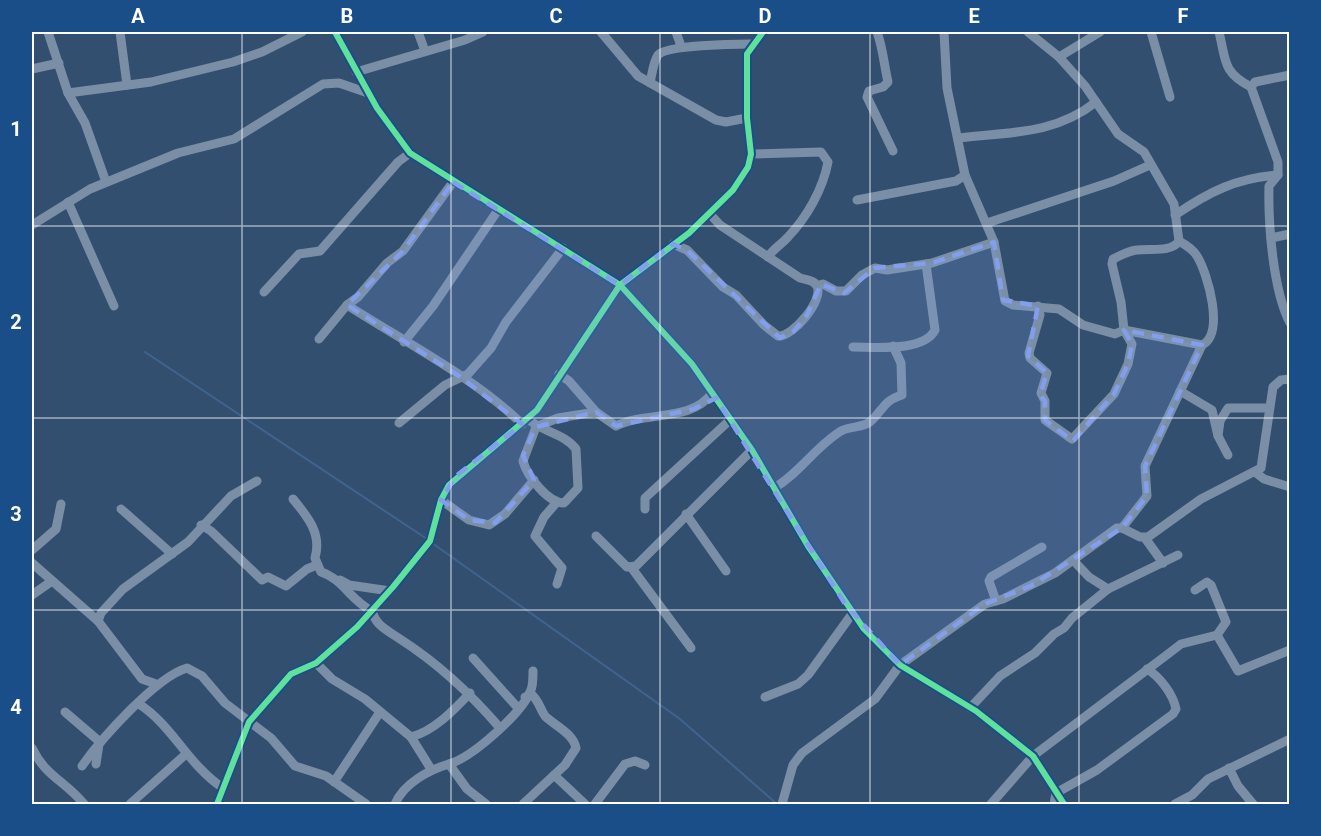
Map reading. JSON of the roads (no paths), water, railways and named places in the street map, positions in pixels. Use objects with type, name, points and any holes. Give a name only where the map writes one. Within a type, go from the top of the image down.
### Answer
[{"type":"street","points":[[48,32],[68,93],[85,123],[106,182]]},
{"type":"street","points":[[120,32],[127,85]]},
{"type":"street","points":[[68,93],[127,85],[233,62],[262,52],[303,32]]},
{"type":"street","points":[[335,32],[368,93],[398,140],[410,153],[620,285],[692,364],[752,450],[852,614],[900,665],[970,708],[1033,756],[1064,804]]},
{"type":"street","points":[[418,32],[425,51]]},
{"type":"street","points":[[356,72],[465,40],[483,32]]},
{"type":"street","points":[[602,32],[628,66],[650,83],[716,120],[726,122],[747,118]]},
{"type":"street","points":[[676,32],[681,46]]},
{"type":"street","points":[[217,804],[249,722],[291,674],[316,663],[390,591],[430,541],[441,500],[456,476],[525,422],[620,285],[673,244],[732,190],[748,167],[751,154],[747,118],[747,54],[751,45],[763,32]]},
{"type":"street","points":[[877,32],[882,45],[882,60],[888,82],[883,87],[869,91],[867,98],[894,151]]},
{"type":"street","points":[[944,32],[947,88],[965,175],[994,242],[1005,301],[1013,305],[1059,309],[1083,325],[1115,334],[1124,330],[1202,345]]},
{"type":"street","points":[[1028,32],[1059,57],[1096,102],[1118,134],[1144,152],[1174,204],[1179,242]]},
{"type":"street","points":[[1059,57],[1100,32]]},
{"type":"street","points":[[1151,32],[1170,97]]},
{"type":"street","points":[[1219,32],[1228,67],[1234,78],[1251,87],[1278,162],[1278,175],[1269,186],[1271,238],[1288,318]]},
{"type":"street","points":[[650,83],[656,57],[660,52],[681,46],[751,45]]},
{"type":"street","points":[[32,69],[59,63]]},
{"type":"street","points":[[1251,87],[1255,82],[1290,75]]},
{"type":"street","points":[[32,225],[106,182],[178,153],[234,139],[323,84],[339,83],[368,93]]},
{"type":"street","points":[[958,138],[1025,132],[1064,123],[1096,102]]},
{"type":"street","points":[[751,154],[821,152],[828,162],[819,192],[788,238],[774,248],[768,257]]},
{"type":"street","points":[[264,292],[299,254],[320,251],[398,162],[410,153]]},
{"type":"street","points":[[987,223],[1113,181],[1150,165]]},
{"type":"street","points":[[857,200],[956,181],[965,175]]},
{"type":"street","points":[[1175,215],[1208,193],[1226,185],[1257,176],[1278,175]]},
{"type":"street","points":[[319,339],[347,305],[358,297],[387,263],[403,251],[453,182]]},
{"type":"street","points":[[68,202],[114,306]]},
{"type":"street","points":[[404,342],[433,306],[498,210]]},
{"type":"street","points":[[673,244],[687,250],[723,287],[736,295],[764,325],[778,336],[794,331],[807,315],[819,292],[817,286],[813,281],[800,279],[720,225],[709,213]]},
{"type":"street","points":[[1271,238],[1290,234]]},
{"type":"street","points":[[817,286],[823,284],[836,291],[846,291],[862,274],[875,268],[887,270],[926,264],[994,242]]},
{"type":"street","points":[[1038,306],[1040,315],[1029,356],[1047,373],[1041,393],[1045,401],[1045,420],[1068,438],[1076,436],[1085,422],[1114,394],[1128,364],[1132,344],[1124,330],[1113,258],[1137,250],[1176,246],[1179,242]]},
{"type":"street","points":[[1122,528],[1147,496],[1145,466],[1202,345],[1209,341],[1215,327],[1203,268],[1192,249],[1179,242]]},
{"type":"street","points":[[399,423],[459,376],[468,374],[491,348],[506,322],[563,248]]},
{"type":"street","points":[[853,347],[925,342],[935,330],[926,264]]},
{"type":"street","points":[[347,305],[459,376],[525,422],[536,427],[563,438],[576,449],[578,488],[564,502],[557,502],[534,480],[524,465],[523,455],[536,427],[558,418],[596,412]]},
{"type":"street","points":[[774,488],[788,480],[819,447],[837,433],[870,422],[891,397],[902,395],[902,363],[893,346]]},
{"type":"street","points":[[559,374],[569,381],[596,412],[616,426],[644,417],[694,409],[705,404],[712,393]]},
{"type":"street","points":[[1145,538],[1162,529],[1201,500],[1255,472],[1263,463],[1273,387],[1281,380],[1290,379]]},
{"type":"street","points":[[1180,392],[1212,410],[1218,436],[1228,455]]},
{"type":"street","points":[[1218,436],[1220,421],[1228,408],[1269,408]]},
{"type":"street","points":[[645,509],[645,498],[730,420]]},
{"type":"street","points":[[631,567],[649,555],[686,514],[752,450]]},
{"type":"street","points":[[1255,472],[1264,479],[1290,487]]},
{"type":"street","points":[[441,500],[469,520],[489,525],[505,514],[534,480]]},
{"type":"street","points":[[98,621],[101,613],[123,589],[146,570],[188,542],[201,525],[222,509],[231,496],[257,481]]},
{"type":"street","points":[[293,499],[311,523],[317,536],[318,548],[315,558],[321,572],[350,585],[390,591]]},
{"type":"street","points":[[557,502],[544,517],[535,536],[562,568],[557,584]]},
{"type":"street","points":[[32,550],[56,529],[61,504]]},
{"type":"street","points":[[121,509],[172,554]]},
{"type":"street","points":[[686,514],[726,571]]},
{"type":"street","points":[[201,525],[211,531],[262,580],[268,578],[286,586],[307,569],[318,565]]},
{"type":"street","points":[[782,804],[791,772],[802,753],[875,699],[900,665],[985,604],[996,602],[1031,586],[1073,560],[1117,528],[1145,538],[1163,562]]},
{"type":"street","points":[[596,536],[617,559],[631,567],[691,648]]},
{"type":"street","points":[[996,602],[989,580],[991,577],[1042,547]]},
{"type":"street","points":[[970,708],[1000,676],[1035,653],[1053,634],[1064,628],[1072,618],[1108,589],[1178,555]]},
{"type":"street","points":[[1073,560],[1089,577],[1108,589]]},
{"type":"street","points":[[32,563],[98,621],[142,680],[156,684]]},
{"type":"street","points":[[338,580],[359,605],[372,611],[377,624],[430,658],[470,693],[500,728]]},
{"type":"street","points":[[32,595],[52,581]]},
{"type":"street","points":[[991,804],[1033,756],[1147,669],[1182,644],[1217,634],[1226,622],[1211,585],[1207,582],[1195,590]]},
{"type":"street","points":[[765,697],[798,684],[808,675],[852,614]]},
{"type":"street","points":[[1217,634],[1238,671],[1290,650]]},
{"type":"street","points":[[473,658],[518,708]]},
{"type":"street","points":[[316,663],[332,679],[357,693],[411,737],[431,769]]},
{"type":"street","points":[[82,766],[100,742],[156,684],[181,669],[191,669],[202,676],[225,703],[271,738],[295,766],[334,782],[366,804]]},
{"type":"street","points":[[1056,793],[1097,770],[1173,714],[1176,709],[1174,703],[1155,674],[1147,669]]},
{"type":"street","points":[[395,804],[409,786],[431,769],[449,764],[491,737],[531,690],[533,671]]},
{"type":"street","points":[[411,737],[428,729],[451,712],[470,693]]},
{"type":"street","points":[[523,804],[572,757],[575,743],[545,716],[536,698],[532,695],[525,698]]},
{"type":"street","points":[[139,704],[165,723],[186,754],[224,788]]},
{"type":"street","points":[[65,712],[100,742]]},
{"type":"street","points":[[334,782],[380,712]]},
{"type":"street","points":[[1175,804],[1228,768],[1290,739]]},
{"type":"street","points":[[96,764],[100,742]]},
{"type":"street","points":[[32,748],[42,768],[62,782],[84,804]]},
{"type":"street","points":[[130,804],[186,754]]},
{"type":"street","points":[[595,804],[626,764],[635,761],[645,765]]},
{"type":"street","points":[[449,764],[467,789],[486,804]]},
{"type":"street","points":[[1228,768],[1238,786],[1253,804]]},
{"type":"street","points":[[554,775],[585,804]]},
{"type":"street","points":[[1054,804],[1056,793]]},
{"type":"waterway","points":[[145,352],[427,539]]},
{"type":"waterway","points":[[432,543],[680,719],[777,804]]}]
